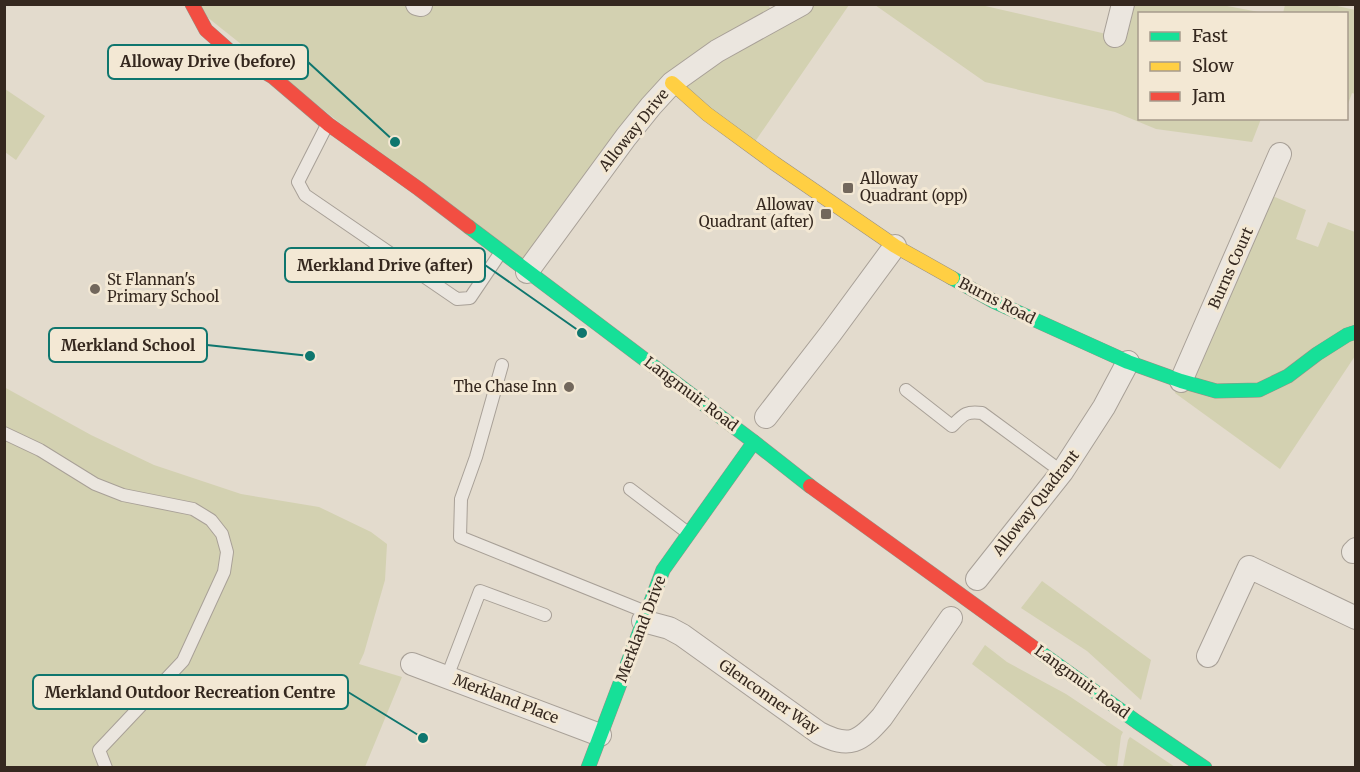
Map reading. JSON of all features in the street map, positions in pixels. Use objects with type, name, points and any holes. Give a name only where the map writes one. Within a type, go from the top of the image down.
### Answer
[{"type":"street","name":"Langmuir Road","points":[[192,4],[206,30],[232,53],[273,77],[328,124],[419,189],[754,441],[824,497],[1137,722],[1205,768]]},
{"type":"street","name":"Alloway Drive","points":[[527,272],[626,137],[672,83],[772,12],[802,4]]},
{"type":"street","points":[[1115,36],[1123,4]]},
{"type":"street","name":"Burns Road","points":[[672,83],[707,114],[774,163],[895,246],[993,301],[1128,362],[1216,391],[1259,390],[1288,376],[1347,334],[1356,332]]},
{"type":"street","name":"Burns Court","points":[[1181,381],[1280,154]]},
{"type":"street","points":[[766,417],[895,246]]},
{"type":"street","name":"Alloway Quadrant","points":[[977,579],[1062,472],[1104,407],[1128,362]]},
{"type":"street","name":"Merkland Drive","points":[[589,767],[663,570],[754,441]]},
{"type":"street","points":[[1208,656],[1249,567],[1356,618]]},
{"type":"street","name":"Glenconner Way","points":[[645,616],[682,635],[819,733],[840,742],[863,738],[873,729],[951,618]]},
{"type":"street","name":"Merkland Place","points":[[412,664],[600,735]]},
{"type":"lane","points":[[328,124],[298,182],[305,195],[458,299],[470,298],[501,252]]},
{"type":"lane","points":[[502,365],[476,457],[461,499],[460,537],[645,616]]},
{"type":"lane","points":[[906,390],[952,426],[969,412],[982,413],[1062,472]]},
{"type":"lane","points":[[4,433],[40,450],[95,484],[123,495],[194,509],[211,520],[222,534],[227,552],[224,572],[183,661],[99,750],[106,768]]},
{"type":"lane","points":[[630,489],[688,532]]},
{"type":"lane","points":[[447,677],[480,591],[545,615]]},
{"type":"shaded area","points":[[768,4],[776,20],[802,5],[849,5],[752,146],[672,84],[527,272],[192,5]]},
{"type":"shaded area","points":[[875,5],[981,5],[1115,36],[1123,5],[1222,5],[1259,12],[1138,12],[1138,120],[1261,120],[1252,142],[1156,129],[1115,112],[985,82]]},
{"type":"shaded area","points":[[1285,5],[1333,5],[1355,10],[1355,94],[1352,93],[1348,104],[1348,12],[1283,12]]},
{"type":"shaded area","points":[[5,89],[45,116],[16,160],[5,152]]},
{"type":"shaded area","points":[[1263,192],[1306,210],[1296,239],[1318,247],[1328,222],[1355,232],[1355,356],[1280,469],[1175,393]]},
{"type":"shaded area","points":[[4,387],[91,435],[154,465],[241,494],[319,507],[371,532],[387,544],[385,580],[359,664],[402,677],[365,767],[5,767]]},
{"type":"shaded area","points":[[1042,581],[1151,660],[1141,700],[1087,651],[1021,608]]},
{"type":"shaded area","points":[[985,645],[1007,662],[1066,694],[1123,732],[1117,767],[1108,767],[972,664]]},
{"type":"shaded area","points":[[1130,737],[1175,767],[1123,767]]},
{"type":"traffic: fast","points":[[469,227],[810,486]]},
{"type":"traffic: fast","points":[[952,278],[993,301],[1128,362],[1216,391],[1259,390],[1288,376],[1317,354],[1347,335],[1356,332]]},
{"type":"traffic: fast","points":[[588,768],[663,570],[754,442]]},
{"type":"traffic: fast","points":[[1037,650],[1205,768]]},
{"type":"traffic: slow","points":[[672,83],[707,114],[774,163],[895,246],[952,278]]},
{"type":"traffic: jam","points":[[192,4],[206,30],[232,53],[273,77],[328,124],[469,227]]},
{"type":"traffic: jam","points":[[810,486],[1037,650]]},
{"type":"place","name":"Alloway Drive (before)","points":[[395,142]]},
{"type":"place","name":"Alloway Quadrant (opp)","points":[[848,188]]},
{"type":"place","name":"Alloway Quadrant (after)","points":[[826,214]]},
{"type":"place","name":"St Flannan's Primary School","points":[[95,289]]},
{"type":"place","name":"Merkland Drive (after)","points":[[582,333]]},
{"type":"place","name":"Merkland School","points":[[310,356]]},
{"type":"place","name":"The Chase Inn","points":[[569,387]]},
{"type":"place","name":"Merkland Outdoor Recreation Centre","points":[[423,738]]}]
